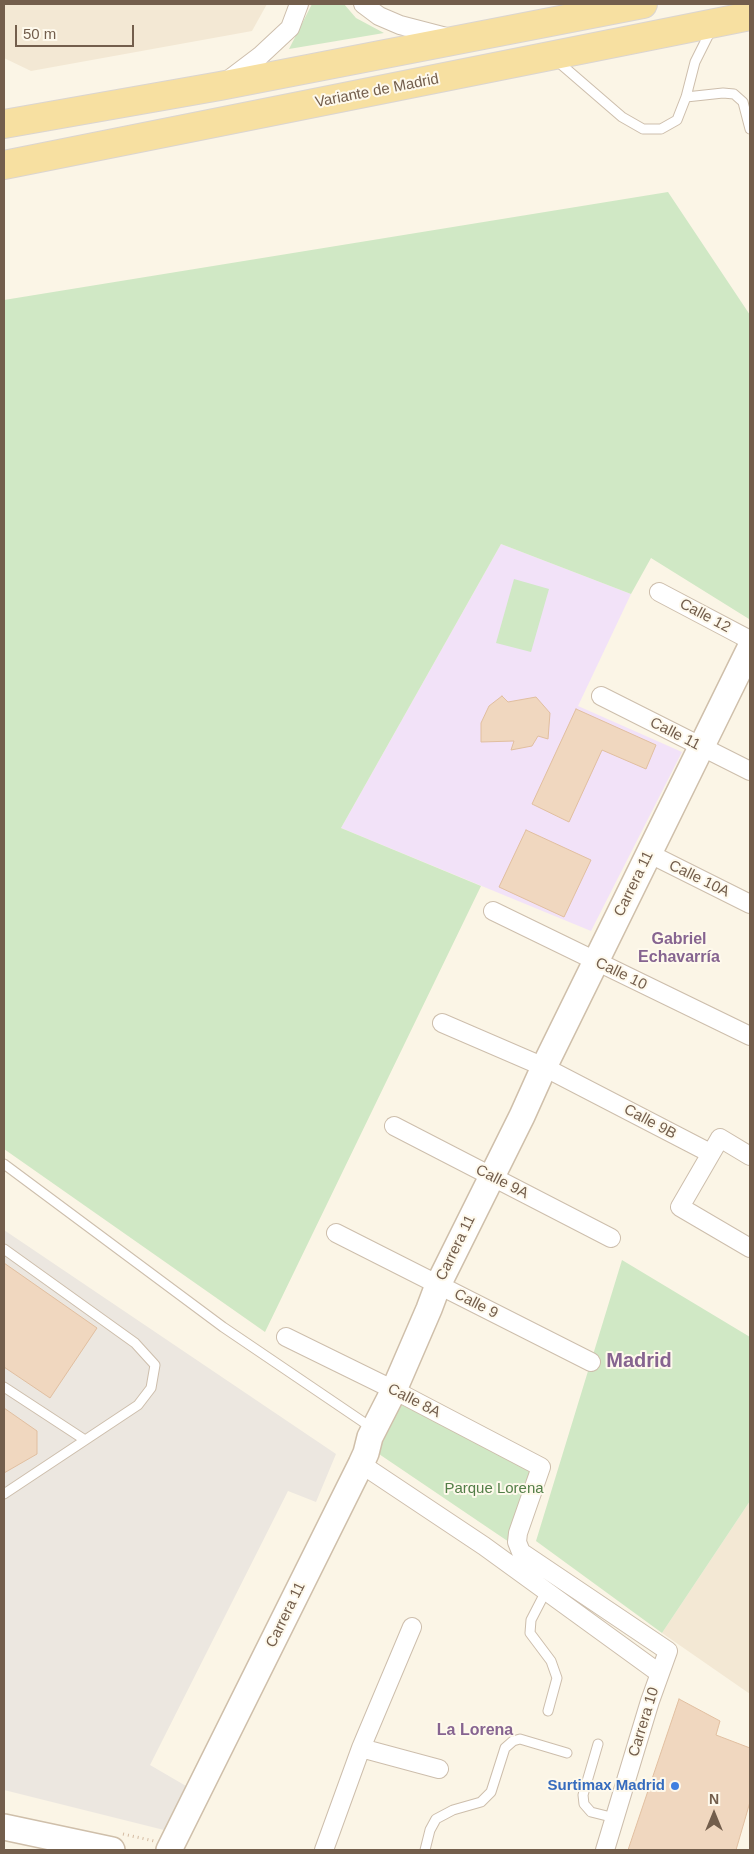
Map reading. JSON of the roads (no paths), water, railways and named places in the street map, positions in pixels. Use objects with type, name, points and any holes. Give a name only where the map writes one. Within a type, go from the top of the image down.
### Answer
[{"type":"main road","points":[[4,124],[220,86],[643,4]]},
{"type":"main road","name":"Variante de Madrid","points":[[4,165],[750,16]]},
{"type":"street","points":[[220,86],[260,56],[290,28],[299,4]]},
{"type":"street","points":[[363,4],[379,16],[400,25],[458,40]]},
{"type":"street","name":"Calle 12","points":[[659,592],[750,640]]},
{"type":"street","name":"Carrera 11","points":[[169,1850],[361,1464],[374,1429],[394,1390],[438,1285],[750,648]]},
{"type":"street","name":"Calle 11","points":[[601,696],[750,771]]},
{"type":"street","name":"Calle 10A","points":[[648,853],[750,904]]},
{"type":"street","name":"Calle 10","points":[[493,911],[750,1036]]},
{"type":"street","name":"Calle 9B","points":[[442,1023],[544,1067],[710,1153]]},
{"type":"street","name":"Calle 9A","points":[[394,1126],[611,1238]]},
{"type":"street","points":[[750,1156],[720,1138],[680,1207],[750,1248]]},
{"type":"street","name":"Calle 9","points":[[336,1233],[591,1362]]},
{"type":"street","name":"Calle 8A","points":[[286,1338],[394,1390],[540,1466],[518,1533],[517,1542],[521,1552],[668,1651]]},
{"type":"street","points":[[361,1464],[484,1546],[659,1673]]},
{"type":"street","points":[[324,1850],[361,1748],[412,1627]]},
{"type":"street","name":"Carrera 10","points":[[605,1850],[659,1673],[668,1651]]},
{"type":"street","points":[[361,1748],[439,1769]]},
{"type":"street","points":[[4,1827],[112,1850]]},
{"type":"lane","points":[[552,56],[622,117],[643,129],[661,129],[677,120],[686,97],[695,62],[714,23]]},
{"type":"lane","points":[[686,97],[723,93],[734,94],[743,102],[750,129]]},
{"type":"lane","points":[[4,1164],[223,1328],[374,1429]]},
{"type":"lane","points":[[4,1249],[136,1342],[155,1365],[151,1388],[138,1405],[4,1494]]},
{"type":"lane","points":[[4,1387],[85,1440]]},
{"type":"lane","points":[[546,1591],[531,1620],[530,1632],[551,1661],[557,1678],[548,1711]]},
{"type":"lane","points":[[425,1850],[430,1830],[436,1819],[453,1810],[481,1802],[491,1792],[504,1748],[513,1741],[520,1739],[567,1753]]},
{"type":"lane","points":[[598,1744],[583,1795],[584,1804],[591,1812],[615,1818]]},
{"type":"place","name":"Surtimax Madrid","points":[[675,1786]]},
{"type":"district","name":"Gabriel Echavarría","points":[[679,949]]},
{"type":"district","name":"Madrid","points":[[639,1361]]},
{"type":"district","name":"La Lorena","points":[[475,1731]]},
{"type":"park label","name":"Parque Lorena","points":[[494,1489]]}]
